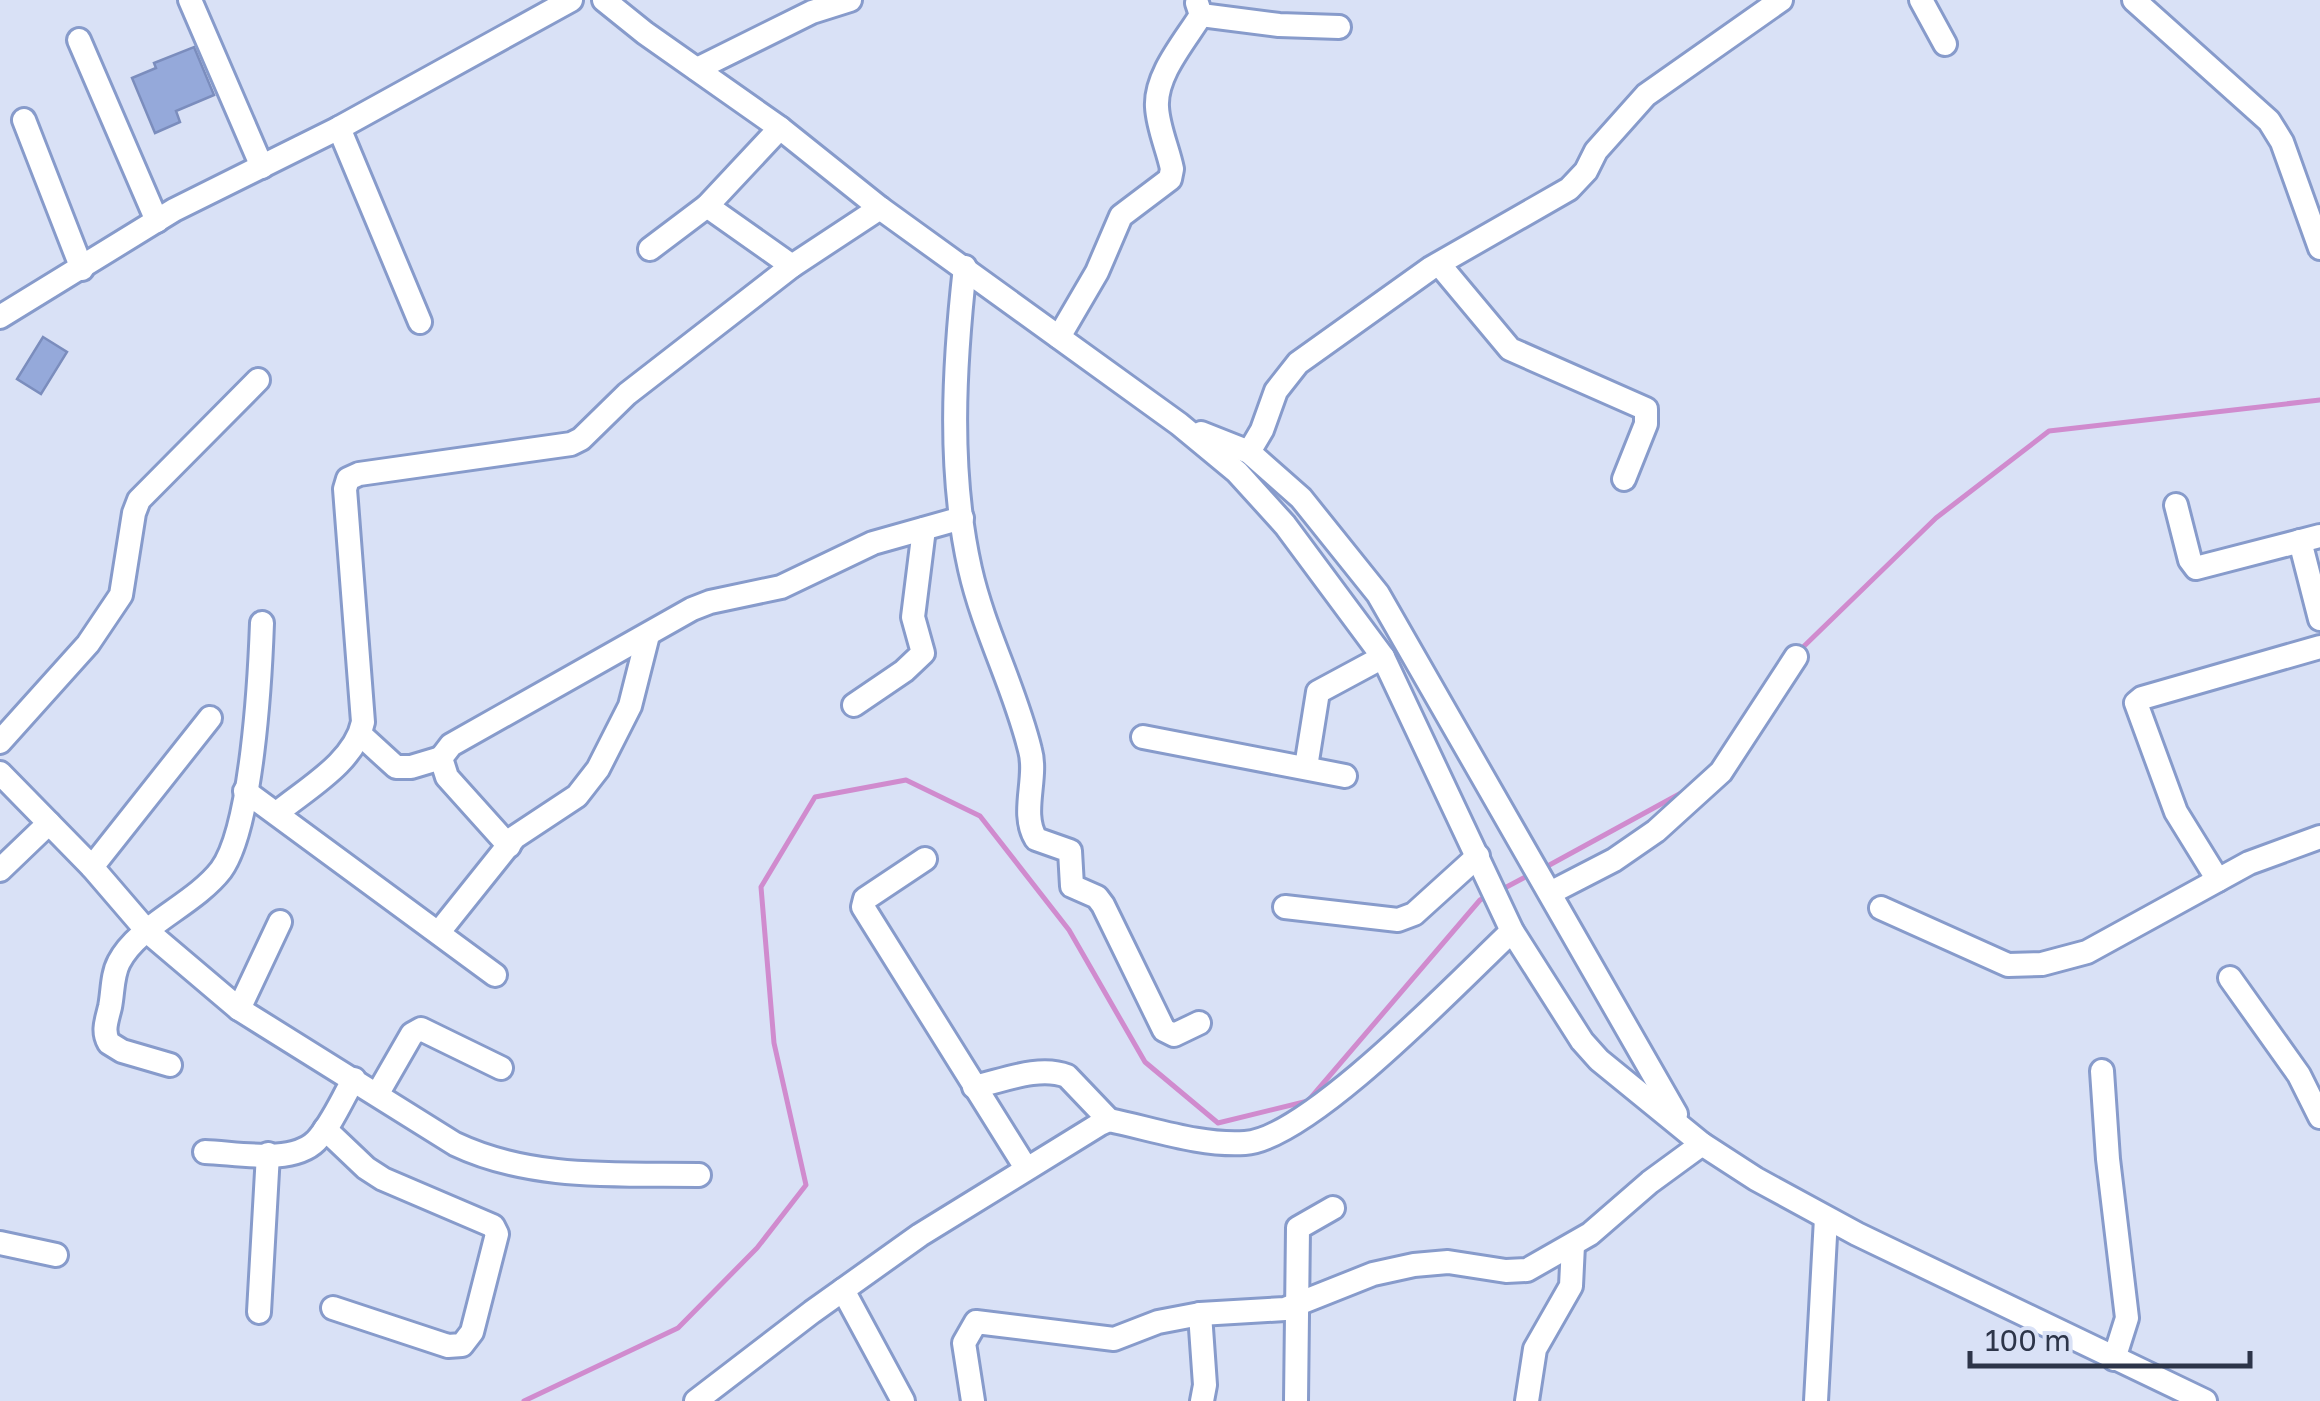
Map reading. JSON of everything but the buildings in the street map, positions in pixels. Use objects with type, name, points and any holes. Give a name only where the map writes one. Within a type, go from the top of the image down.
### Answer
[{"type":"street","points":[[190,0],[262,167]]},
{"type":"street","points":[[0,317],[157,221],[339,128],[571,0]]},
{"type":"street","points":[[604,0],[780,128],[880,208],[1180,424],[1238,472],[1285,524],[1383,658],[1512,931],[1592,1053],[1726,1161],[1826,1218],[2195,1399]]},
{"type":"street","points":[[697,69],[812,12],[850,0]]},
{"type":"street","points":[[1249,452],[1287,373],[1439,264],[1569,189],[1586,171],[1596,151],[1646,95],[1780,0]]},
{"type":"street","points":[[1921,0],[1945,44]]},
{"type":"street","points":[[2134,0],[2270,121],[2282,142],[2320,248]]},
{"type":"street","points":[[1059,338],[1097,272],[1121,216],[1170,178],[1172,170],[1159,120],[1158,93],[1198,7],[1279,25],[1339,27]]},
{"type":"street","points":[[79,40],[157,221]]},
{"type":"street","points":[[24,120],[82,269]]},
{"type":"street","points":[[339,128],[420,322]]},
{"type":"street","points":[[650,249],[707,206],[780,128]]},
{"type":"street","points":[[707,206],[792,266]]},
{"type":"street","points":[[277,813],[343,758],[361,734],[345,489],[348,480],[365,473],[571,444],[594,428],[627,394],[792,266],[880,208]]},
{"type":"street","points":[[1439,264],[1510,350],[1646,410],[1648,418],[1624,478]]},
{"type":"street","points":[[964,267],[956,384],[962,518],[970,572],[1034,763],[1029,820],[1033,834],[1036,839],[1070,851],[1074,890],[1103,904],[1164,1030],[1174,1035],[1199,1022]]},
{"type":"street","points":[[0,742],[88,644],[121,594],[139,500],[258,380]]},
{"type":"street","points":[[1180,424],[1249,452],[1300,498],[1378,594],[1683,1126]]},
{"type":"street","points":[[2176,505],[2190,560],[2196,568],[2310,538],[2320,619]]},
{"type":"street","points":[[361,734],[396,767],[442,758],[452,745],[710,602],[781,587],[862,548],[962,518]]},
{"type":"street","points":[[854,704],[904,671],[923,653],[913,617],[924,529]]},
{"type":"street","points":[[170,1065],[122,1051],[105,1036],[117,966],[147,932],[204,888],[230,856],[245,791],[259,691],[262,623]]},
{"type":"street","points":[[438,932],[509,846],[526,829],[576,796],[598,770],[630,706],[648,635]]},
{"type":"street","points":[[2218,880],[2176,812],[2136,704],[2142,698],[2320,647]]},
{"type":"street","points":[[1547,888],[1614,860],[1656,831],[1721,772],[1796,656]]},
{"type":"street","points":[[1306,767],[1318,692],[1383,658]]},
{"type":"street","points":[[92,866],[210,718]]},
{"type":"street","points":[[1142,737],[1345,776]]},
{"type":"street","points":[[442,758],[447,778],[509,846]]},
{"type":"street","points":[[0,773],[92,866],[147,932],[239,1009],[454,1144],[511,1165],[578,1173],[698,1175]]},
{"type":"street","points":[[245,791],[495,975]]},
{"type":"street","points":[[0,870],[49,823]]},
{"type":"street","points":[[1881,908],[2008,965],[2042,964],[2087,952],[2249,864],[2316,846]]},
{"type":"street","points":[[926,860],[865,899],[864,907],[1026,1168]]},
{"type":"street","points":[[1285,907],[1398,920],[1414,914],[1482,865]]},
{"type":"street","points":[[239,1009],[280,922]]},
{"type":"street","points":[[974,1087],[1042,1072],[1060,1073],[1110,1120],[1221,1143],[1248,1143],[1273,1137],[1305,1119],[1366,1067],[1512,931]]},
{"type":"street","points":[[2230,978],[2300,1074],[2320,1117]]},
{"type":"street","points":[[378,1094],[412,1034],[421,1029],[501,1068]]},
{"type":"street","points":[[2102,1070],[2127,1318],[2114,1360]]},
{"type":"street","points":[[206,1152],[268,1154],[300,1151],[314,1144],[354,1078]]},
{"type":"street","points":[[696,1401],[920,1235],[1110,1120]]},
{"type":"street","points":[[325,1130],[383,1179],[493,1226],[497,1234],[472,1332],[462,1345],[448,1346],[333,1308]]},
{"type":"street","points":[[973,1401],[964,1344],[976,1322],[1114,1339],[1158,1322],[1200,1314],[1279,1310],[1373,1274],[1414,1265],[1448,1262],[1506,1272],[1527,1270],[1573,1245],[1702,1144]]},
{"type":"street","points":[[260,1312],[268,1154]]},
{"type":"street","points":[[1296,1401],[1298,1228],[1333,1208]]},
{"type":"street","points":[[1816,1401],[1826,1218]]},
{"type":"street","points":[[0,1242],[56,1255]]},
{"type":"street","points":[[1527,1401],[1534,1348],[1571,1286],[1573,1245]]},
{"type":"street","points":[[842,1290],[904,1401]]},
{"type":"street","points":[[1200,1314],[1205,1385],[1202,1401]]},
{"type":"waterway","points":[[1799,651],[1936,518],[2049,431],[2320,400]]},
{"type":"waterway","points":[[524,1401],[678,1328],[757,1248],[806,1185],[774,1043],[761,887],[815,797],[906,780],[980,816],[1069,930],[1145,1062],[1218,1123],[1308,1101],[1480,900],[1489,895]]},
{"type":"waterway","points":[[1544,868],[1683,792]]},
{"type":"waterway","points":[[1499,891],[1529,875]]}]
